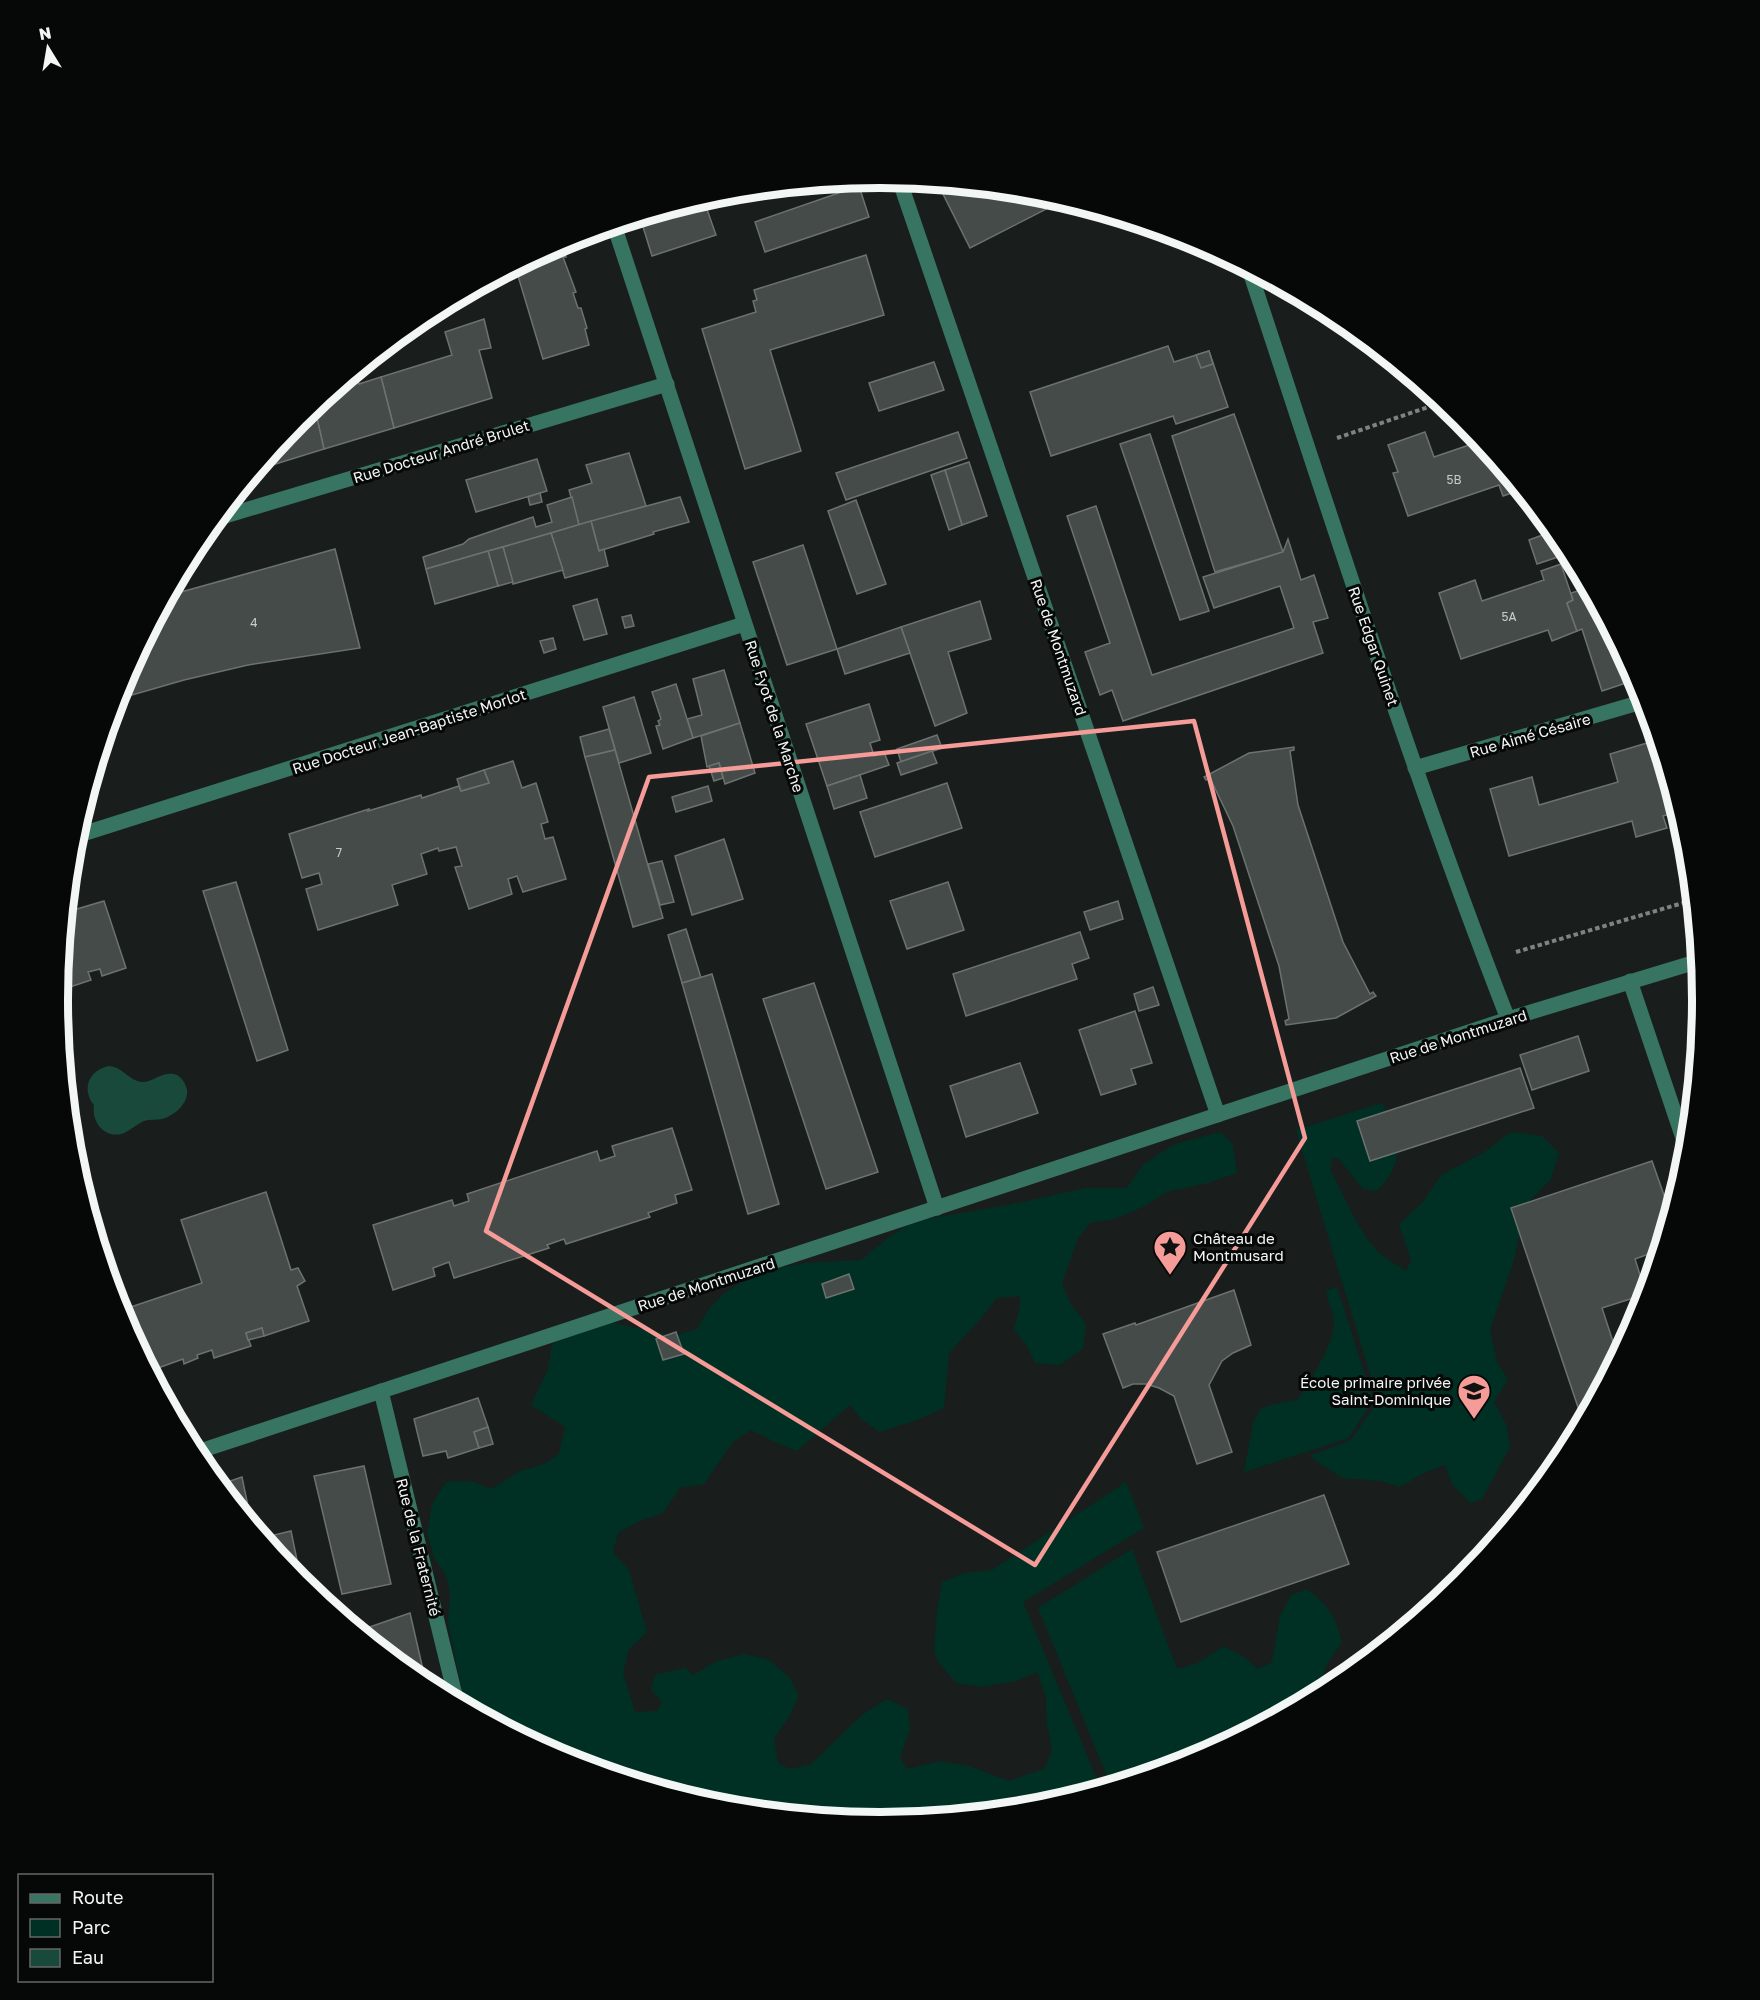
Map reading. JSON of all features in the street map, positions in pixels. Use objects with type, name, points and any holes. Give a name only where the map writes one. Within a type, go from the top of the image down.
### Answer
[{"type":"street","name":"Rue de Montmuzard","points":[[902,188],[1218,1115]]},
{"type":"street","name":"Rue Fyot de la Marche","points":[[616,232],[937,1208]]},
{"type":"street","name":"Rue Edgar Quinet","points":[[1253,279],[1415,768],[1508,1019]]},
{"type":"street","name":"Rue Docteur André Brulet","points":[[228,515],[667,384]]},
{"type":"street","name":"Rue Docteur Jean-Baptiste Morlot","points":[[85,834],[744,624]]},
{"type":"street","name":"Rue Aimé Césaire","points":[[1415,768],[1636,704]]},
{"type":"street","name":"Rue de Montmuzard","points":[[203,1450],[1508,1019],[1691,963]]},
{"type":"street","points":[[1630,981],[1681,1133]]},
{"type":"street","name":"Rue de la Fraternité","points":[[381,1391],[455,1692]]},
{"type":"path","points":[[1337,438],[1434,405]]},
{"type":"path","points":[[1516,952],[1687,902]]},
{"type":"highlighted area","points":[[1194,721],[1305,1138],[1035,1565],[486,1231],[649,777]]},
{"type":"green space","points":[[1381,1103],[1389,1115],[1397,1143],[1396,1160],[1389,1177],[1376,1191],[1363,1189],[1339,1159],[1331,1158],[1331,1171],[1368,1240],[1380,1254],[1406,1271],[1411,1260],[1399,1224],[1422,1203],[1441,1175],[1483,1153],[1511,1132],[1542,1136],[1559,1153],[1551,1179],[1526,1204],[1514,1260],[1490,1330],[1497,1362],[1508,1379],[1494,1402],[1506,1424],[1510,1447],[1482,1499],[1470,1503],[1452,1484],[1445,1465],[1424,1473],[1400,1487],[1382,1481],[1342,1478],[1309,1456],[1351,1440],[1378,1401],[1296,1130]]},
{"type":"green space","points":[[1221,1132],[1233,1145],[1237,1173],[1208,1183],[1166,1192],[1145,1206],[1115,1219],[1090,1223],[1078,1238],[1062,1283],[1070,1303],[1086,1324],[1083,1349],[1060,1365],[1035,1363],[1026,1344],[1014,1329],[1020,1296],[997,1298],[949,1353],[944,1408],[920,1419],[879,1432],[860,1418],[850,1405],[797,1451],[751,1430],[733,1442],[704,1484],[680,1488],[663,1513],[640,1521],[618,1533],[613,1552],[629,1570],[647,1632],[629,1649],[623,1673],[635,1712],[657,1711],[662,1702],[651,1690],[655,1675],[685,1668],[693,1675],[717,1661],[745,1654],[769,1660],[790,1678],[799,1696],[789,1717],[774,1739],[778,1763],[790,1769],[811,1764],[862,1715],[887,1699],[908,1709],[910,1730],[900,1757],[907,1769],[941,1761],[969,1766],[1009,1781],[1045,1768],[1052,1750],[1047,1724],[1046,1697],[1037,1672],[1016,1681],[982,1687],[956,1683],[939,1663],[934,1652],[942,1582],[964,1573],[992,1570],[1126,1482],[1144,1528],[1023,1602],[1098,1782],[1039,1797],[986,1806],[933,1811],[827,1811],[774,1806],[670,1785],[619,1769],[569,1751],[521,1729],[464,1698],[448,1624],[450,1593],[446,1575],[435,1560],[427,1533],[432,1504],[446,1482],[472,1481],[491,1489],[520,1471],[544,1464],[559,1454],[565,1427],[531,1405],[548,1369],[552,1345],[571,1329],[600,1320],[674,1336],[697,1329],[708,1310],[724,1293],[759,1272],[805,1263],[861,1260],[889,1237],[914,1221],[1008,1205],[1086,1188],[1127,1188],[1143,1165],[1174,1144]]},
{"type":"green space","points":[[1337,1287],[1373,1400],[1349,1438],[1244,1472],[1253,1423],[1260,1409],[1298,1400],[1326,1352],[1334,1322],[1327,1290]]},
{"type":"green space","points":[[1132,1549],[1177,1669],[1198,1663],[1224,1646],[1244,1657],[1258,1669],[1272,1662],[1280,1616],[1291,1595],[1307,1589],[1330,1612],[1342,1643],[1330,1660],[1324,1672],[1323,1681],[1286,1704],[1191,1751],[1108,1779],[1038,1608]]},
{"type":"water","points":[[109,1066],[142,1082],[166,1074],[177,1075],[186,1086],[186,1100],[176,1112],[162,1119],[144,1121],[117,1135],[106,1132],[97,1124],[88,1087],[89,1081],[96,1072]]},
{"type":"building","points":[[860,188],[869,217],[765,252],[755,222],[852,189]]},
{"type":"building","points":[[941,190],[986,194],[1052,206],[970,248]]},
{"type":"building","points":[[706,207],[716,235],[652,256],[642,224]]},
{"type":"building","points":[[564,251],[566,257],[563,257],[576,292],[573,293],[578,308],[581,308],[587,328],[585,329],[589,345],[543,359],[517,273]]},
{"type":"building","points":[[866,255],[884,315],[770,350],[801,451],[745,469],[702,329],[756,312],[753,301],[757,300],[754,290]]},
{"type":"building","points":[[484,319],[491,348],[479,350],[492,398],[394,428],[381,377],[452,355],[445,332]]},
{"type":"building","points":[[1168,346],[1174,362],[1209,351],[1228,407],[1176,424],[1173,416],[1051,456],[1030,392]]},
{"type":"building","points":[[1209,351],[1213,364],[1201,368],[1196,355]]},
{"type":"building","points":[[934,362],[944,390],[879,411],[869,383]]},
{"type":"building","points":[[381,377],[394,428],[324,449],[316,415],[357,378],[359,384]]},
{"type":"building","points":[[1234,414],[1283,552],[1215,572],[1172,436]]},
{"type":"building","points":[[316,415],[324,449],[267,467]]},
{"type":"building","points":[[958,432],[967,458],[846,500],[836,473]]},
{"type":"building","points":[[1425,432],[1434,457],[1472,444],[1514,492],[1503,496],[1499,485],[1408,516],[1393,473],[1398,472],[1388,445]]},
{"type":"building","points":[[1150,434],[1209,611],[1180,620],[1120,444]]},
{"type":"building","points":[[629,453],[646,506],[579,525],[569,490],[592,483],[586,465]]},
{"type":"building","points":[[537,459],[547,491],[476,512],[466,480]]},
{"type":"building","points":[[969,462],[987,516],[962,525],[945,470]]},
{"type":"building","points":[[945,470],[962,525],[949,530],[931,475]]},
{"type":"building","points":[[540,493],[542,502],[530,505],[528,497]]},
{"type":"building","points":[[572,497],[579,525],[426,569],[423,557],[463,544],[469,539],[533,517],[536,527],[552,522],[547,505]]},
{"type":"building","points":[[680,497],[689,522],[599,551],[591,521]]},
{"type":"building","points":[[856,500],[886,584],[857,594],[828,511]]},
{"type":"building","points":[[1096,506],[1152,675],[1294,628],[1280,586],[1214,608],[1203,577],[1283,552],[1288,539],[1301,580],[1314,575],[1328,618],[1313,622],[1323,653],[1123,721],[1112,690],[1100,695],[1085,652],[1110,643],[1067,516]]},
{"type":"building","points":[[591,521],[599,551],[604,549],[608,566],[565,578],[551,533]]},
{"type":"building","points":[[551,533],[563,570],[513,584],[503,547]]},
{"type":"building","points":[[1545,534],[1560,556],[1537,564],[1529,540]]},
{"type":"building","points":[[803,545],[837,649],[787,665],[753,562]]},
{"type":"building","points":[[503,547],[513,582],[498,586],[488,551]]},
{"type":"building","points":[[335,549],[360,648],[248,665],[126,697],[151,641],[176,593]]},
{"type":"building","points":[[488,551],[498,586],[435,604],[426,569]]},
{"type":"building","points":[[1561,564],[1573,600],[1567,603],[1577,631],[1552,641],[1548,630],[1461,659],[1439,593],[1475,580],[1482,601],[1544,580],[1541,571]]},
{"type":"building","points":[[1581,590],[1628,682],[1602,691],[1582,629],[1577,631],[1567,603],[1573,600],[1571,593]]},
{"type":"building","points":[[597,599],[607,634],[584,640],[573,606]]},
{"type":"building","points":[[980,601],[991,639],[948,652],[967,713],[935,726],[901,627]]},
{"type":"building","points":[[631,615],[634,626],[625,628],[622,617]]},
{"type":"building","points":[[901,627],[910,653],[845,674],[837,649]]},
{"type":"building","points":[[553,638],[556,649],[544,653],[540,641]]},
{"type":"building","points":[[724,670],[740,723],[693,738],[687,719],[702,715],[693,679]]},
{"type":"building","points":[[676,684],[693,738],[663,749],[656,726],[660,725],[658,721],[661,719],[652,692]]},
{"type":"building","points":[[634,697],[651,753],[619,763],[603,707]]},
{"type":"building","points":[[869,704],[880,740],[870,743],[874,756],[884,752],[889,765],[827,786],[806,724]]},
{"type":"building","points":[[740,723],[755,773],[725,784],[719,763],[707,767],[701,736]]},
{"type":"building","points":[[609,729],[615,750],[585,757],[580,737]]},
{"type":"building","points":[[937,735],[942,748],[901,762],[897,749]]},
{"type":"building","points":[[1650,742],[1671,814],[1663,816],[1667,828],[1636,837],[1632,821],[1509,856],[1490,789],[1532,777],[1539,805],[1618,782],[1610,754]]},
{"type":"building","points":[[1294,747],[1294,750],[1290,751],[1298,805],[1343,942],[1370,994],[1373,992],[1376,996],[1336,1018],[1286,1025],[1285,1021],[1289,1019],[1279,966],[1233,826],[1210,778],[1206,780],[1204,777],[1249,753]]},
{"type":"building","points":[[615,750],[663,918],[633,927],[585,757]]},
{"type":"building","points":[[932,751],[937,763],[901,775],[897,763]]},
{"type":"building","points":[[513,761],[522,788],[536,783],[548,822],[541,824],[545,839],[553,837],[566,879],[523,892],[517,876],[508,879],[512,894],[469,909],[455,867],[462,866],[456,847],[439,851],[438,848],[421,854],[427,874],[392,885],[398,905],[318,930],[306,889],[322,884],[319,873],[302,878],[289,834],[421,795],[422,798],[459,786],[461,791],[489,783],[484,770]]},
{"type":"building","points":[[719,763],[723,778],[714,781],[709,766]]},
{"type":"building","points":[[484,770],[489,783],[461,791],[457,779]]},
{"type":"building","points":[[860,775],[867,798],[834,809],[827,786]]},
{"type":"building","points":[[947,783],[962,828],[875,857],[860,812]]},
{"type":"building","points":[[708,786],[712,801],[676,812],[672,797]]},
{"type":"building","points":[[724,839],[743,899],[692,915],[675,856]]},
{"type":"building","points":[[662,861],[674,902],[660,905],[648,864]]},
{"type":"building","points":[[236,882],[288,1050],[257,1061],[203,891]]},
{"type":"building","points":[[948,882],[964,930],[907,949],[890,901]]},
{"type":"building","points":[[104,901],[126,968],[102,976],[100,969],[88,972],[91,980],[68,988],[72,910]]},
{"type":"building","points":[[1118,901],[1123,919],[1090,930],[1084,912]]},
{"type":"building","points":[[686,929],[701,978],[682,983],[668,935]]},
{"type":"building","points":[[1080,932],[1089,958],[1072,964],[1077,979],[966,1016],[953,974]]},
{"type":"building","points":[[712,974],[779,1204],[748,1214],[682,983]]},
{"type":"building","points":[[814,983],[878,1172],[826,1189],[763,999]]},
{"type":"building","points":[[1153,987],[1159,1005],[1139,1011],[1134,994]]},
{"type":"building","points":[[1135,1011],[1152,1063],[1131,1069],[1136,1084],[1101,1095],[1079,1030]]},
{"type":"building","points":[[1578,1036],[1589,1071],[1532,1090],[1520,1055]]},
{"type":"building","points":[[1020,1063],[1038,1113],[966,1137],[950,1086]]},
{"type":"building","points":[[1520,1068],[1534,1108],[1370,1161],[1357,1121]]},
{"type":"building","points":[[672,1128],[692,1190],[675,1195],[677,1203],[648,1213],[650,1217],[566,1244],[564,1239],[547,1245],[549,1248],[454,1278],[449,1262],[433,1268],[435,1276],[393,1290],[373,1225],[452,1200],[454,1206],[469,1201],[467,1194],[597,1151],[600,1161],[615,1156],[612,1146]]},
{"type":"building","points":[[1652,1161],[1667,1203],[1651,1253],[1635,1259],[1642,1281],[1636,1297],[1602,1308],[1615,1347],[1580,1413],[1511,1208]]},
{"type":"building","points":[[266,1192],[291,1270],[298,1268],[305,1281],[297,1286],[309,1321],[264,1336],[262,1328],[246,1333],[251,1346],[214,1358],[212,1350],[197,1355],[198,1358],[184,1364],[183,1359],[158,1368],[158,1372],[128,1308],[202,1283],[181,1220]]},
{"type":"building","points":[[849,1274],[854,1289],[826,1298],[822,1284]]},
{"type":"building","points":[[1234,1290],[1251,1345],[1222,1361],[1209,1385],[1232,1452],[1197,1464],[1174,1396],[1146,1384],[1133,1384],[1123,1388],[1103,1334],[1135,1323],[1136,1325]]},
{"type":"building","points":[[262,1328],[264,1336],[248,1340],[246,1333]]},
{"type":"building","points":[[676,1332],[684,1354],[663,1360],[656,1339]]},
{"type":"building","points":[[478,1398],[488,1427],[474,1432],[479,1448],[448,1458],[446,1451],[423,1456],[414,1419]]},
{"type":"building","points":[[488,1427],[493,1444],[479,1448],[474,1432]]},
{"type":"building","points":[[364,1466],[391,1584],[342,1594],[314,1476]]},
{"type":"building","points":[[242,1477],[249,1512],[235,1495],[226,1482]]},
{"type":"building","points":[[1324,1495],[1349,1564],[1181,1622],[1157,1552]]},
{"type":"building","points":[[291,1531],[298,1565],[276,1543],[274,1535]]},
{"type":"building","points":[[410,1613],[424,1672],[385,1645],[365,1629]]},
{"type":"place","name":"Château de Montmusard","points":[[1170,1276]]},
{"type":"place","name":"École primaire privée Saint-Dominique","points":[[1474,1420]]}]
